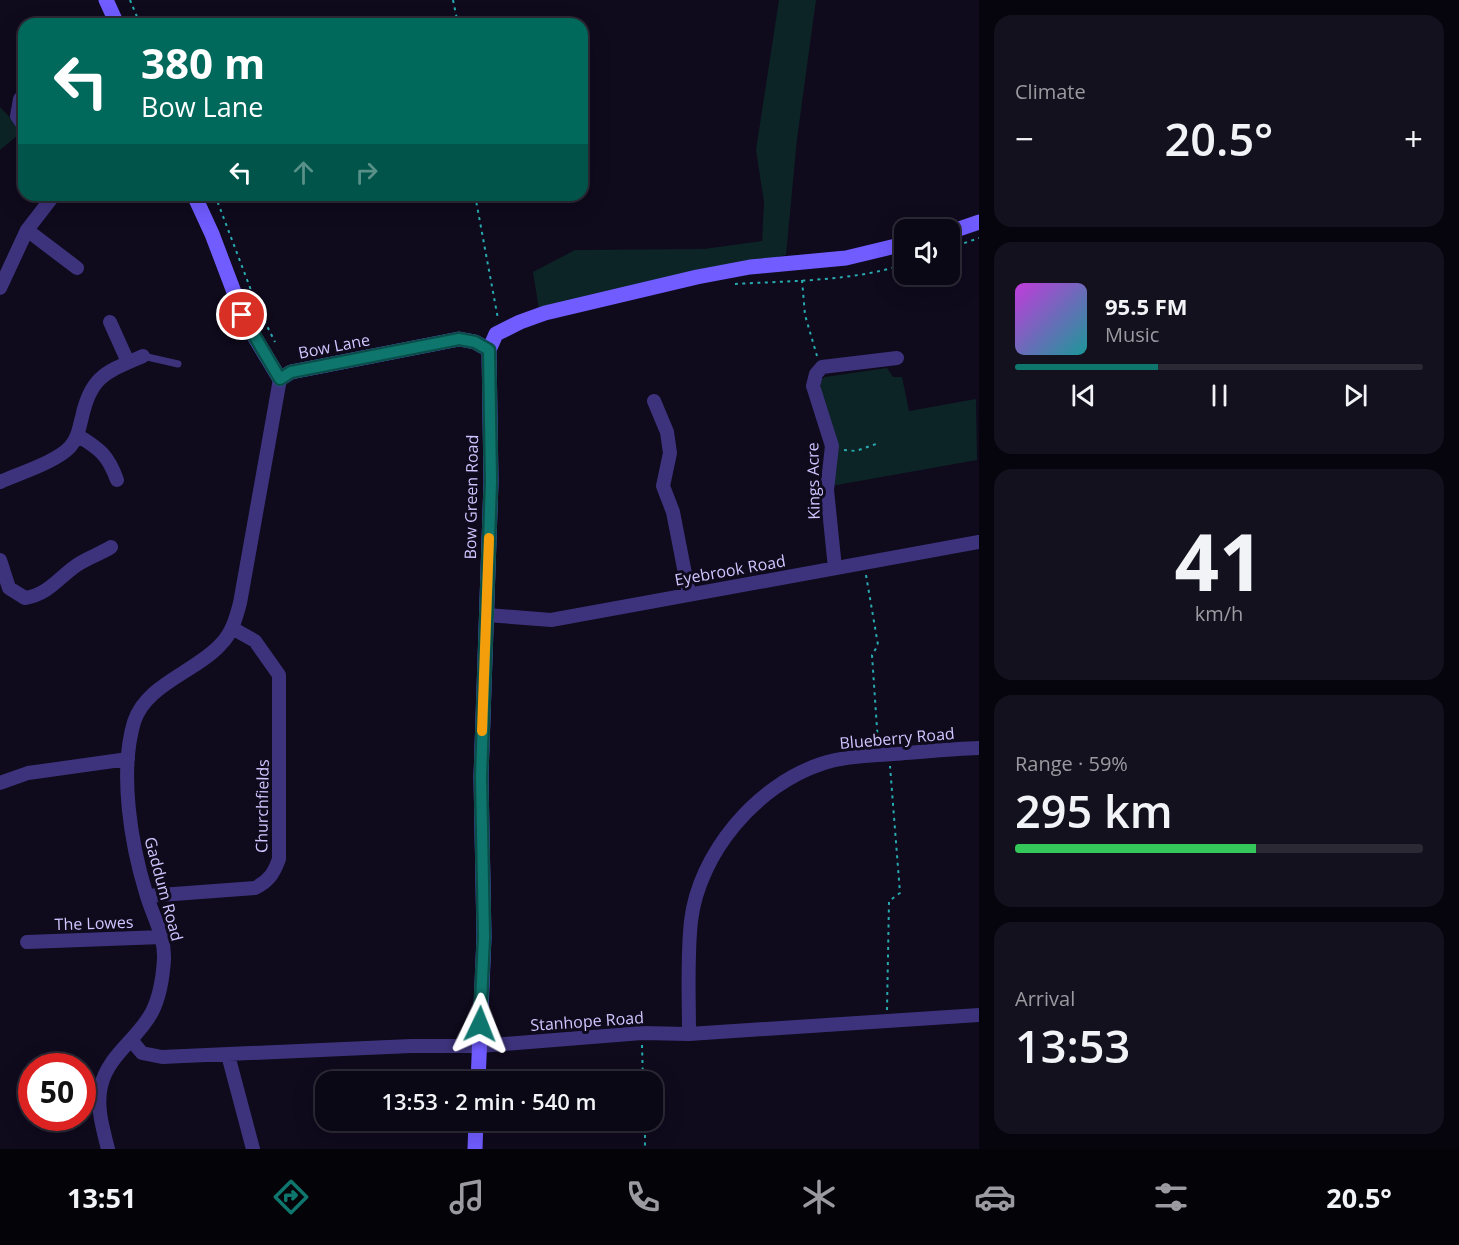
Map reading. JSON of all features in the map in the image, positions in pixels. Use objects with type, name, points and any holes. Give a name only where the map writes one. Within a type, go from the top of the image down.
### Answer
[{"type":"main road","points":[[106,0],[114,18]]},
{"type":"main road","points":[[197,201],[212,234],[244,321],[280,379]]},
{"type":"main road","points":[[960,229],[979,222]]},
{"type":"main road","points":[[489,350],[496,334],[545,313],[697,277],[750,267],[846,258],[894,246]]},
{"type":"main road","name":"Bow Lane","points":[[280,379],[291,372],[459,339],[475,342],[489,350]]},
{"type":"main road","name":"Bow Green Road","points":[[478,1071],[484,937],[481,777],[491,482],[489,350]]},
{"type":"main road","points":[[475,1149],[476,1131]]},
{"type":"street","points":[[1,280],[27,231],[50,201]]},
{"type":"street","points":[[27,231],[77,268]]},
{"type":"street","points":[[110,322],[128,362]]},
{"type":"street","points":[[0,482],[58,456],[70,447],[77,435],[85,403],[98,378],[143,356]]},
{"type":"street","points":[[822,367],[848,366],[897,358]]},
{"type":"street","name":"Kings Acre","points":[[822,367],[816,374],[813,386],[832,451],[827,490],[835,568]]},
{"type":"street","name":"Gaddum Road","points":[[108,1149],[101,1120],[99,1101],[101,1086],[106,1072],[152,1012],[158,996],[164,956],[162,937],[136,858],[130,817],[129,759],[135,720],[148,699],[211,655],[223,643],[232,628],[240,603],[280,379]]},
{"type":"street","points":[[654,401],[668,432],[670,453],[663,486],[673,512],[688,594]]},
{"type":"street","points":[[77,435],[100,449],[111,464],[117,480]]},
{"type":"street","name":"Eyebrook Road","points":[[487,615],[551,620],[979,542]]},
{"type":"street","points":[[0,560],[9,588],[26,598],[39,596],[79,564],[95,558],[111,547]]},
{"type":"street","name":"Churchfields","points":[[147,896],[255,888],[266,882],[274,872],[279,859],[279,675],[255,641],[232,628]]},
{"type":"street","name":"Blueberry Road","points":[[689,1034],[691,918],[716,849],[748,809],[771,790],[798,773],[822,763],[884,755],[979,748]]},
{"type":"street","points":[[0,783],[28,773],[129,759]]},
{"type":"street","name":"The Lowes","points":[[27,942],[162,937]]},
{"type":"street","name":"Stanhope Road","points":[[131,1040],[142,1053],[162,1057],[411,1046],[479,1046],[642,1033],[689,1034],[979,1015]]},
{"type":"street","points":[[228,1055],[253,1149]]},
{"type":"lane","points":[[143,356],[178,364]]},
{"type":"path","points":[[130,0],[138,18]]},
{"type":"path","points":[[453,0],[457,18]]},
{"type":"path","points":[[217,201],[257,306],[278,348]]},
{"type":"path","points":[[476,201],[501,332]]},
{"type":"path","points":[[960,245],[979,238]]},
{"type":"path","points":[[731,285],[802,280],[894,268]]},
{"type":"path","points":[[802,280],[810,335],[822,367]]},
{"type":"path","points":[[832,451],[856,451],[876,444]]},
{"type":"path","points":[[864,562],[878,645],[872,655],[900,893],[889,901],[887,1022]]},
{"type":"path","points":[[642,1033],[644,1071]]},
{"type":"path","points":[[645,1131],[645,1149]]},
{"type":"green space","points":[[779,0],[816,0],[797,139],[786,255],[539,309],[533,272],[575,250],[704,249],[762,241],[764,202],[756,150]]},
{"type":"green space","points":[[0,107],[18,126],[18,135],[0,150]]},
{"type":"green space","points":[[887,368],[893,377],[902,377],[909,411],[976,399],[977,460],[831,486],[820,380],[825,377]]},
{"type":"slow traffic","points":[[482,731],[489,538]]},
{"type":"route","points":[[242,315],[280,379],[291,372],[459,339],[475,342],[489,350],[491,482],[482,722],[484,937],[480,1024]]}]
